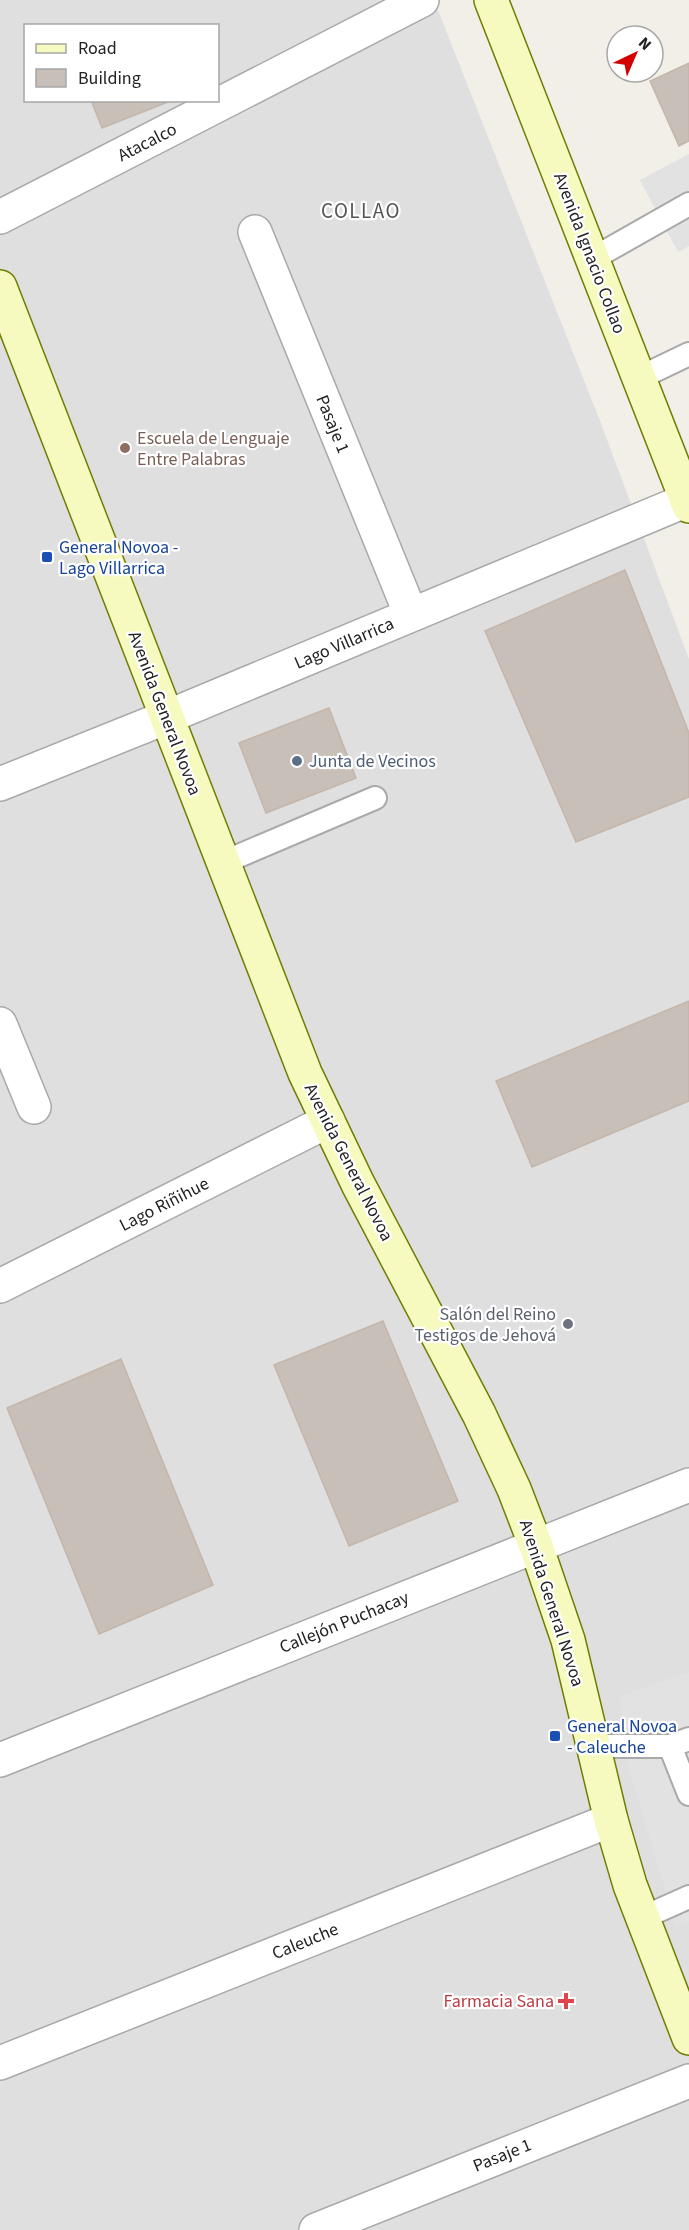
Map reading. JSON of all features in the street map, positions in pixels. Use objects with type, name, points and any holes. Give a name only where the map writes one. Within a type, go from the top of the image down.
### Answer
[{"type":"main road","name":"Avenida Ignacio Collao","points":[[491,0],[688,503]]},
{"type":"main road","name":"Avenida General Novoa","points":[[0,287],[282,1018],[358,1184],[479,1414],[514,1489],[568,1640],[611,1820],[630,1885],[689,2038]]},
{"type":"street","name":"Atacalco","points":[[0,217],[422,0]]},
{"type":"street","name":"Pasaje 1","points":[[255,232],[411,615]]},
{"type":"street","name":"Lago Villarrica","points":[[0,784],[688,503]]},
{"type":"street","points":[[0,1024],[34,1107]]},
{"type":"street","name":"Lago Riñihue","points":[[0,1286],[328,1121]]},
{"type":"street","name":"Callejón Puchacay","points":[[0,1760],[689,1485]]},
{"type":"street","name":"Caleuche","points":[[0,2063],[611,1820]]},
{"type":"street","name":"Pasaje 1","points":[[316,2230],[689,2080]]},
{"type":"lane","points":[[592,259],[689,204]]},
{"type":"lane","points":[[639,378],[689,354]]},
{"type":"lane","points":[[222,863],[375,798]]},
{"type":"lane","points":[[593,1746],[679,1743],[689,1794]]},
{"type":"lane","points":[[642,1918],[689,1898]]},
{"type":"shaded area","points":[[0,0],[434,0],[600,421],[689,659],[689,2230],[0,2230]]},
{"type":"shaded area","points":[[689,154],[689,246],[678,252],[640,180]]},
{"type":"shaded area","points":[[689,1672],[689,1922],[676,1927],[628,1765],[620,1696]]},
{"type":"building","points":[[689,63],[689,141],[679,146],[651,84],[665,84],[665,74]]},
{"type":"building","points":[[92,102],[168,102],[102,128]]},
{"type":"building","points":[[625,570],[689,733],[689,797],[576,842],[485,631]]},
{"type":"building","name":"Junta de Vecinos","points":[[329,708],[356,778],[266,813],[239,743]]},
{"type":"building","points":[[689,1001],[689,1101],[532,1167],[496,1081]]},
{"type":"building","points":[[383,1321],[458,1501],[349,1546],[274,1365]]},
{"type":"building","points":[[121,1359],[213,1585],[99,1634],[7,1408]]},
{"type":"place","name":"Escuela de Lenguaje Entre Palabras","points":[[125,448]]},
{"type":"place","name":"General Novoa - Lago Villarrica","points":[[47,557]]},
{"type":"place","name":"Junta de Vecinos","points":[[297,761]]},
{"type":"place","name":"Salón del Reino Testigos de Jehová","points":[[568,1324]]},
{"type":"place","name":"General Novoa - Caleuche","points":[[555,1736]]},
{"type":"place","name":"Farmacia Sana","points":[[566,2001]]},
{"type":"district","name":"COLLAO","points":[[361,211]]}]
